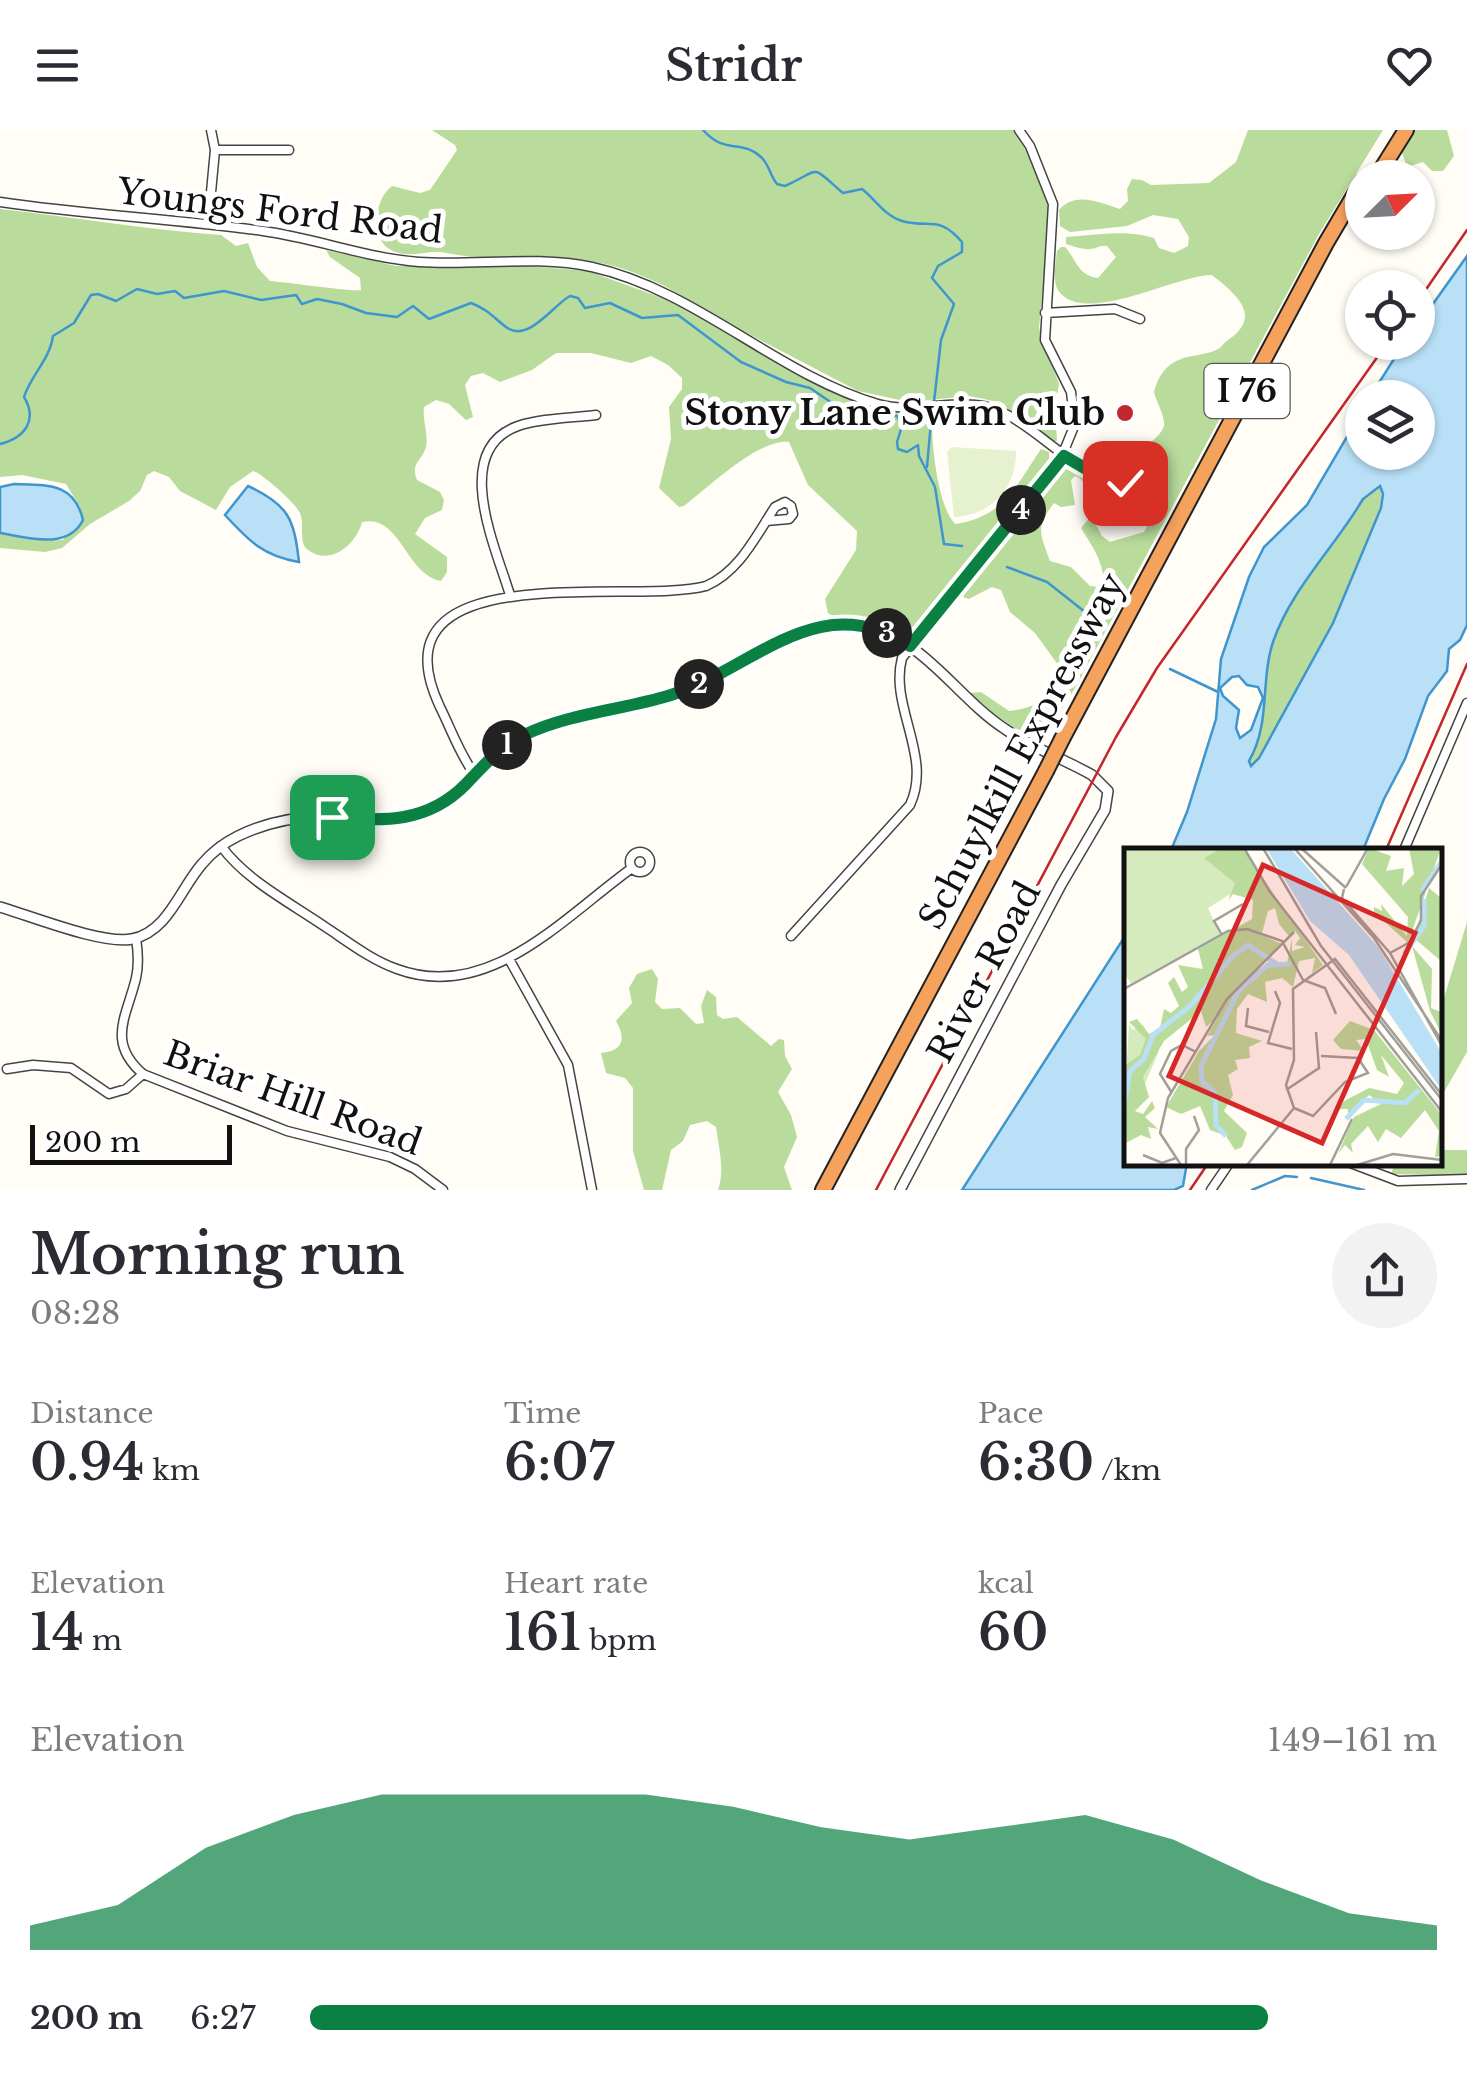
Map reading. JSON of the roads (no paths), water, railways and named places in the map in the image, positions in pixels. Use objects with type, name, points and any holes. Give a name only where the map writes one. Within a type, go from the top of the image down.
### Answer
[{"type":"highway","name":"Schuylkill Expressway","points":[[1377,160],[1396,130]]},
{"type":"highway","points":[[1387,160],[1406,130]]},
{"type":"highway","name":"Schuylkill Expressway","points":[[833,1190],[1345,212]]},
{"type":"highway","name":"Schuylkill Expressway","points":[[1139,603],[1345,231]]},
{"type":"highway","name":"Schuylkill Expressway","points":[[822,1190],[1050,773]]},
{"type":"street","points":[[208,224],[216,150],[212,130]]},
{"type":"street","points":[[790,936],[889,830],[912,799],[917,767],[899,674],[902,658],[1064,456],[1073,433],[1076,408],[1045,340],[1053,204],[1030,146],[1019,130]]},
{"type":"street","points":[[216,150],[289,150]]},
{"type":"street","name":"Youngs Ford Road","points":[[0,202],[88,215],[208,224],[309,239],[420,262],[526,261],[593,267],[658,290],[860,398],[899,408],[973,404],[991,408],[1095,474],[1137,485],[1158,479]]},
{"type":"street","points":[[1045,313],[1115,309],[1140,319]]},
{"type":"street","points":[[510,595],[481,496],[481,471],[488,450],[505,432],[522,424],[596,415]]},
{"type":"street","points":[[475,775],[430,683],[428,655],[433,638],[450,616],[510,595],[699,588],[731,570],[766,521]]},
{"type":"street","points":[[0,906],[108,938],[136,938],[158,925],[202,864],[221,846],[258,828],[298,818],[406,818],[448,799],[496,754],[527,734],[690,688],[797,633],[827,626],[863,626],[910,646]]},
{"type":"street","name":"River Road","points":[[900,1190],[1105,810],[1108,795],[1101,781],[1004,729],[910,646]]},
{"type":"street","points":[[1405,848],[1467,703]]},
{"type":"street","points":[[221,846],[249,876],[370,956],[396,969],[434,977],[458,976],[510,959],[632,868]]},
{"type":"street","name":"Briar Hill Road","points":[[136,938],[136,976],[122,1020],[122,1036],[129,1058],[143,1074],[287,1131],[390,1157],[444,1190]]},
{"type":"street","points":[[510,959],[568,1064],[592,1190]]},
{"type":"street","points":[[8,1069],[66,1066],[108,1094],[126,1089],[143,1074]]},
{"type":"street","points":[[1211,1190],[1228,1165]]},
{"type":"street","points":[[1356,1165],[1398,1181],[1467,1180]]},
{"type":"water","points":[[1467,256],[1467,625],[1460,640],[1449,649],[1447,671],[1428,696],[1405,759],[1364,848],[1172,848],[1216,719],[1221,659],[1249,577],[1264,547],[1307,505],[1345,440],[1345,470],[1435,470],[1435,380],[1381,380],[1393,360],[1435,360],[1435,301]],"holes":[[[1380,486],[1381,508],[1333,623],[1251,766],[1249,761],[1263,717],[1269,657],[1281,623],[1363,499]],[[1239,676],[1247,685],[1258,687],[1263,698],[1251,730],[1240,738],[1236,728],[1239,710],[1220,688]]]},
{"type":"water","points":[[48,486],[66,492],[83,520],[58,539],[0,533],[0,487]]},
{"type":"water","points":[[248,486],[273,500],[287,515],[299,562],[258,546],[225,515]]},
{"type":"water","points":[[1124,938],[1124,1165],[1187,1165],[1183,1186],[1174,1190],[962,1190]]},
{"type":"waterway","points":[[703,130],[719,142],[754,152],[764,160],[777,184],[785,186],[819,173],[843,193],[862,189],[896,219],[940,225],[962,242],[962,252],[938,266],[932,278],[954,304],[941,340],[934,402]]},
{"type":"waterway","points":[[0,444],[27,427],[30,413],[24,397],[31,381],[53,336],[74,323],[91,295],[116,301],[137,289],[157,294],[175,291],[184,298],[224,291],[261,300],[296,295],[302,304],[317,299],[397,317],[413,306],[429,319],[471,303],[514,331],[531,327],[570,296],[578,298],[585,308],[610,303],[642,318],[678,315],[741,362],[810,388],[832,403],[897,416],[902,426],[898,449],[907,452],[918,445],[919,456],[935,487],[944,544],[962,546]]},
{"type":"waterway","points":[[927,467],[932,410]]},
{"type":"waterway","points":[[1007,567],[1047,582],[1099,623]]},
{"type":"waterway","points":[[1170,669],[1218,692]]},
{"type":"waterway","points":[[1252,1190],[1285,1176],[1297,1177]]},
{"type":"waterway","points":[[1311,1178],[1364,1190]]},
{"type":"railway","points":[[1435,276],[1467,230]]},
{"type":"railway","points":[[876,1190],[1116,737],[1157,668],[1375,360]]},
{"type":"railway","points":[[1387,848],[1467,664]]},
{"type":"railway","points":[[1190,1190],[1207,1165]]},
{"type":"place","name":"Stony Lane Swim Club","points":[[1125,413]]}]
